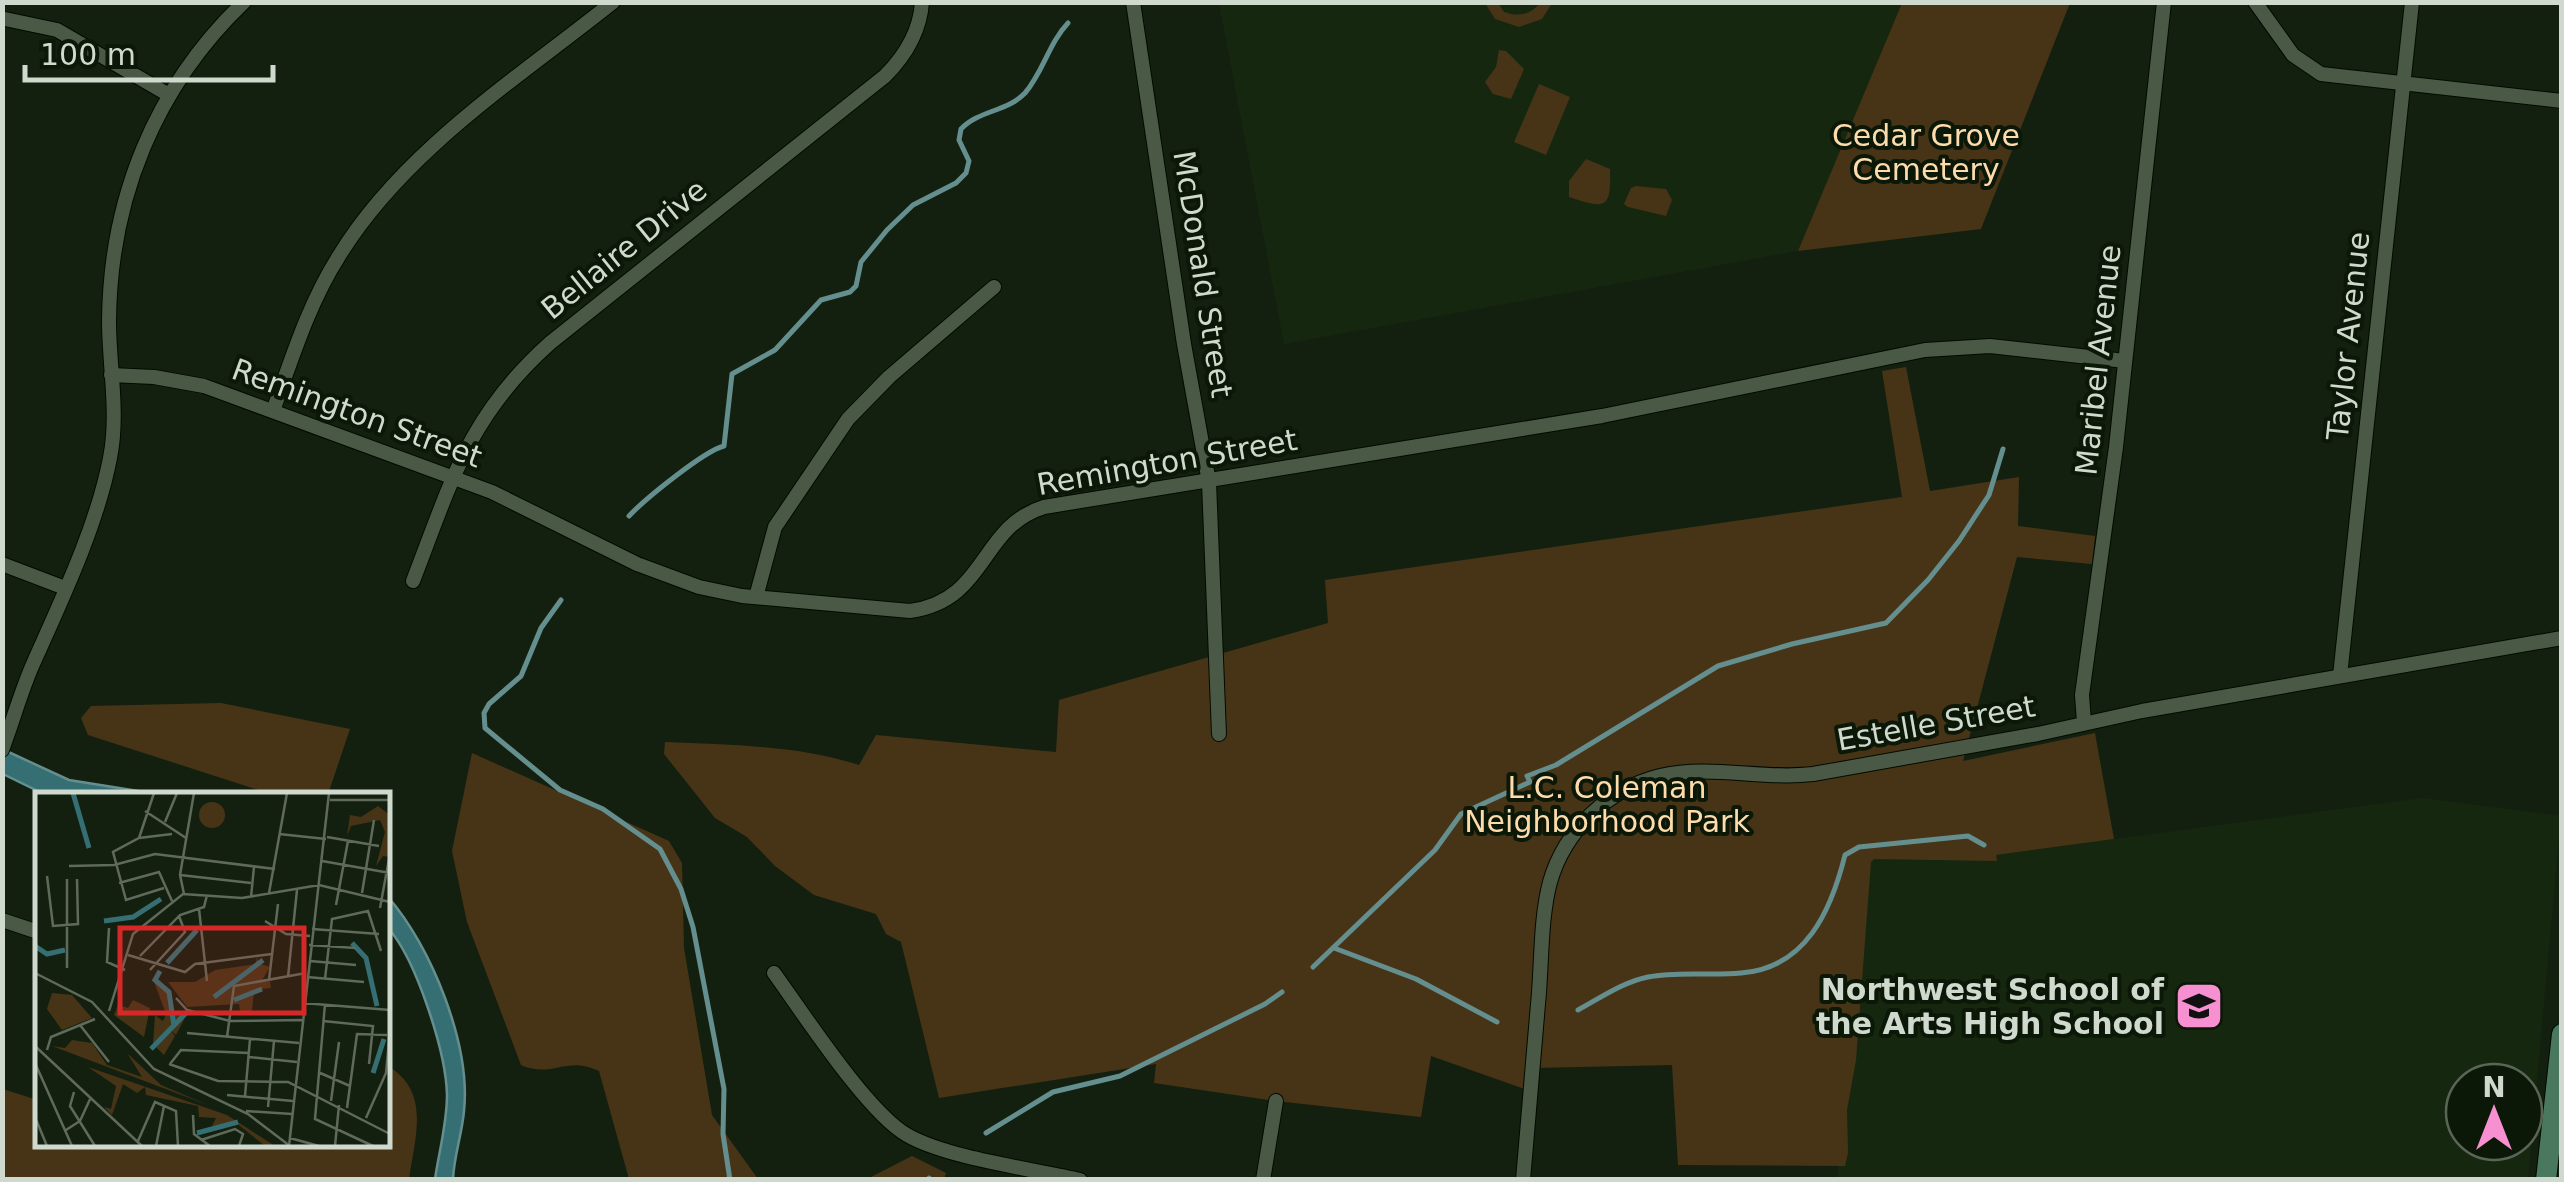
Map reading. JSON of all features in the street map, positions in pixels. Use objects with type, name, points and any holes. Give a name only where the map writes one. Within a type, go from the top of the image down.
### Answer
[{"type":"main road","points":[[2546,1180],[2561,1039]]},
{"type":"street","points":[[2,750],[65,588],[110,457],[110,290],[116,233],[136,165],[169,96],[204,44],[244,2]]},
{"type":"street","points":[[272,411],[319,292],[346,244],[387,191],[436,144],[613,2]]},
{"type":"street","name":"Bellaire Drive","points":[[412,581],[481,420],[523,367],[885,76],[907,50],[922,2]]},
{"type":"street","name":"McDonald Street","points":[[1133,2],[1184,344],[1209,482],[1219,734]]},
{"type":"street","name":"Maribel Avenue","points":[[2084,722],[2082,695],[2100,581],[2164,2]]},
{"type":"street","points":[[2255,2],[2306,66],[2329,76],[2562,101]]},
{"type":"street","name":"Taylor Avenue","points":[[2340,676],[2412,2]]},
{"type":"street","points":[[4,18],[56,30],[169,96]]},
{"type":"street","points":[[756,597],[776,527],[848,419],[889,377],[994,287]]},
{"type":"street","name":"Remington Street","points":[[111,376],[188,382],[272,411],[453,478],[547,517],[661,574],[699,587],[756,597],[910,611],[928,608],[958,592],[1009,527],[1034,510],[1602,416],[1925,350],[1990,346],[2125,360]]},
{"type":"street","points":[[2,564],[65,588]]},
{"type":"street","name":"Estelle Street","points":[[1523,1180],[1550,884],[1576,830],[1613,796],[1635,784],[1696,771],[1790,777],[1813,774],[2562,638]]},
{"type":"street","points":[[2,920],[35,931]]},
{"type":"street","points":[[774,973],[879,1111],[907,1134],[947,1150],[1080,1180]]},
{"type":"street","points":[[1263,1180],[1276,1101]]},
{"type":"shaded area","points":[[1219,3],[1902,3],[1798,251],[1284,344]]},
{"type":"shaded area","name":"Northwest School of the Arts High School","points":[[2422,798],[2561,816],[2539,1062],[2444,1062],[2444,1162],[2530,1162],[2528,1179],[1837,1180],[1868,852],[1995,855]]},
{"type":"green space","points":[[1485,3],[1498,3],[1504,12],[1519,15],[1540,3],[1552,3],[1542,19],[1519,27],[1495,19]]},
{"type":"green space","name":"Cedar Grove Cemetery","points":[[1902,3],[2070,3],[1981,229],[1798,251]]},
{"type":"green space","points":[[1499,50],[1506,51],[1524,69],[1511,99],[1493,94],[1485,82],[1496,67]]},
{"type":"green space","points":[[1539,84],[1570,97],[1546,155],[1514,142]]},
{"type":"green space","points":[[1586,159],[1610,169],[1609,192],[1599,204],[1569,197],[1569,181]]},
{"type":"green space","points":[[1631,188],[1666,189],[1672,200],[1666,216],[1624,204]]},
{"type":"green space","name":"L.C. Coleman Neighborhood Park","points":[[1906,367],[1930,491],[2019,477],[2018,526],[2095,536],[2092,564],[2017,557],[1963,761],[2095,733],[2114,839],[1996,855],[1997,861],[1871,862],[1845,1166],[1678,1165],[1672,1065],[1533,1068],[1530,1091],[1431,1056],[1421,1117],[1154,1083],[1156,1064],[939,1098],[901,942],[886,934],[876,914],[814,895],[775,866],[747,837],[715,818],[664,754],[665,742],[739,745],[812,753],[859,765],[876,735],[1056,752],[1059,700],[1328,623],[1325,580],[1902,497],[1882,371]]},
{"type":"green space","points":[[221,703],[350,729],[329,792],[265,792],[88,735],[81,718],[91,706]]},
{"type":"green space","points":[[472,753],[669,841],[682,863],[684,948],[712,1115],[758,1179],[629,1179],[599,1071],[577,1065],[542,1070],[521,1065],[467,922],[452,851]]},
{"type":"green space","points":[[390,1068],[410,1089],[415,1102],[416,1132],[409,1179],[3,1179],[3,1089],[35,1099],[35,1147],[390,1147]]},
{"type":"green space","points":[[912,1156],[946,1173],[944,1179],[867,1179]]},
{"type":"water","points":[[2,749],[69,780],[144,792],[40,792],[3,774]]},
{"type":"water","points":[[390,900],[433,969],[461,1056],[465,1085],[463,1120],[453,1179],[435,1179],[446,1116],[445,1077],[419,983],[390,931]]},
{"type":"waterway","points":[[629,516],[689,466],[724,446],[732,374],[775,350],[821,300],[850,292],[856,286],[861,262],[887,230],[913,205],[956,183],[966,173],[969,161],[959,140],[961,129],[1025,93],[1068,23]]},
{"type":"waterway","points":[[1313,967],[1435,850],[1461,814],[1530,782],[1527,776],[1556,765],[1718,666],[1886,623],[1959,541],[1989,495],[2003,449]]},
{"type":"waterway","points":[[561,600],[541,628],[521,676],[489,704],[484,713],[485,728],[560,790],[603,809],[660,849],[681,889],[693,927],[724,1089],[723,1134],[730,1180]]},
{"type":"waterway","points":[[1578,1010],[1639,979],[1671,974],[1741,973],[1783,960],[1812,933],[1832,896],[1845,855],[1859,847],[1968,836],[1984,845]]},
{"type":"waterway","points":[[1334,948],[1416,979],[1497,1022]]},
{"type":"waterway","points":[[986,1133],[1053,1092],[1120,1076],[1282,992]]},
{"type":"place","name":"Northwest School of the Arts High School","points":[[2199,1006]]}]
